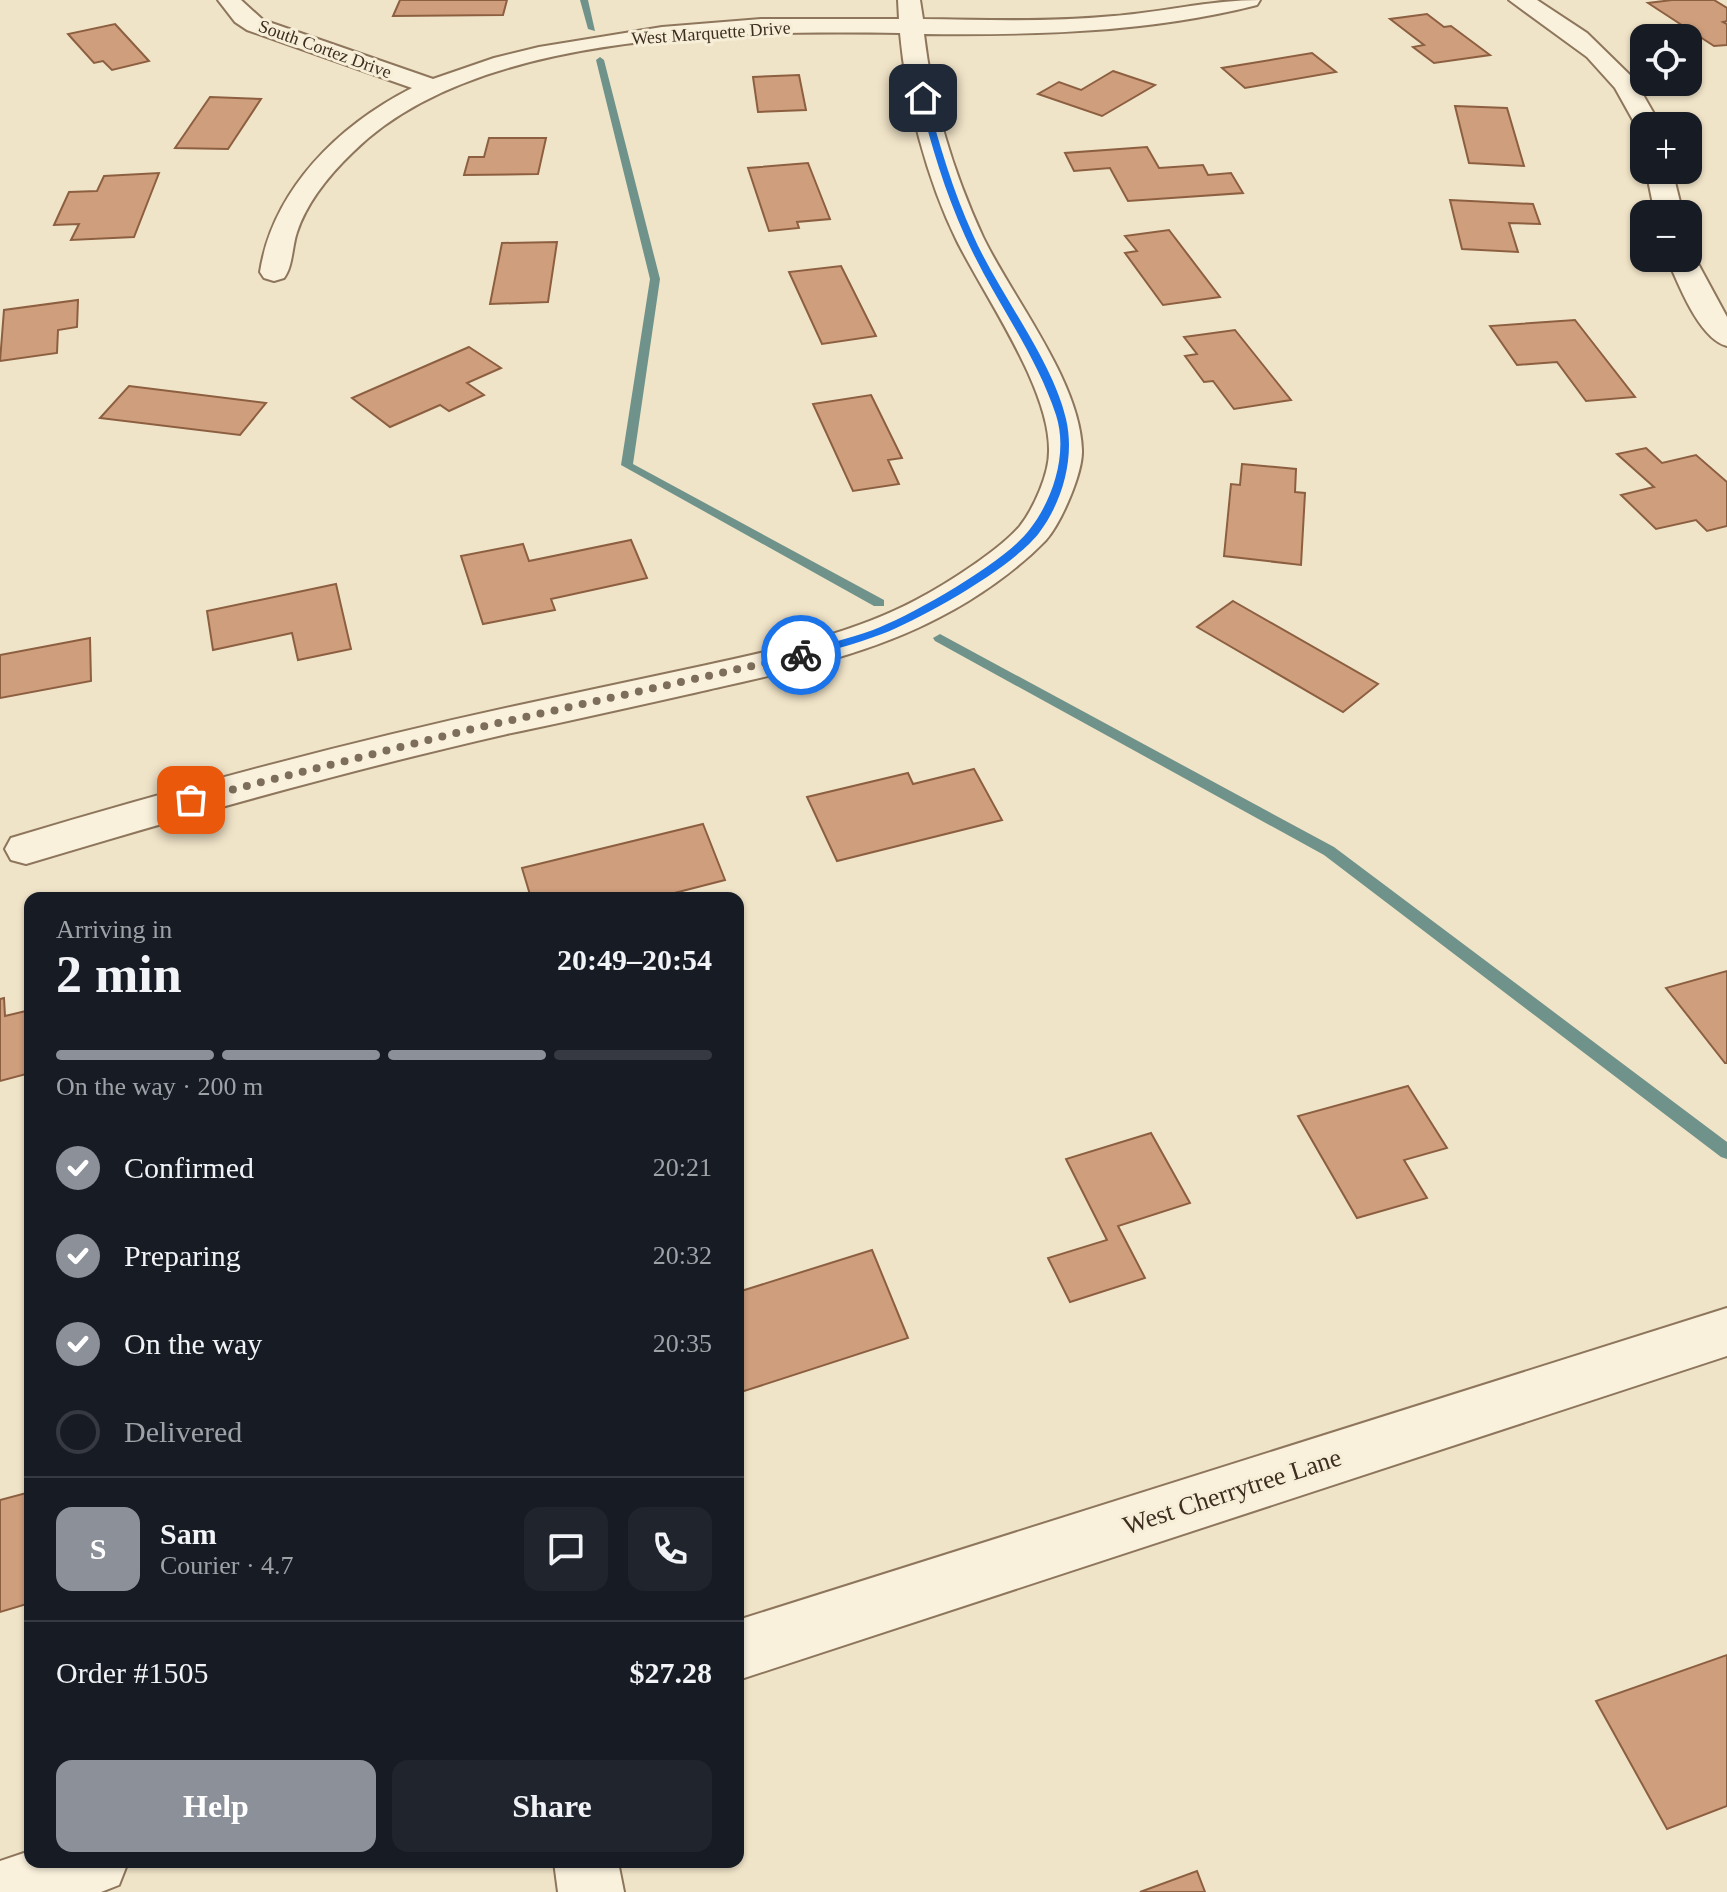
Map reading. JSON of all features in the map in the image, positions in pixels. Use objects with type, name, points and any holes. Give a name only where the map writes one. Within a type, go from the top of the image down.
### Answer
[{"type":"street","name":"South Cortez Drive","points":[[229,0],[243,17],[255,25],[430,86]]},
{"type":"street","name":"West Marquette Drive","points":[[274,272],[280,232],[296,204],[332,158],[393,107],[430,86],[478,69],[553,51],[665,33],[910,13],[1106,24],[1190,14],[1249,0]]},
{"type":"street","points":[[1520,0],[1589,44],[1636,97],[1642,112]]},
{"type":"street","points":[[26,849],[246,784],[472,729],[777,662],[893,625],[930,608],[989,570],[1034,532],[1055,492],[1066,454],[1061,417],[1049,388],[969,236],[937,151],[916,71],[910,13]]},
{"type":"street","points":[[1688,272],[1705,308],[1727,337]]},
{"type":"street","name":"West Cherrytree Lane","points":[[744,1648],[1727,1332]]},
{"type":"street","points":[[4,1892],[78,1868]]},
{"type":"street","points":[[587,1868],[591,1892]]},
{"type":"building","points":[[400,0],[507,0],[503,15],[393,16]]},
{"type":"building","points":[[1714,0],[1727,8],[1727,21],[1723,22],[1727,24],[1727,45],[1714,46],[1702,38],[1702,24],[1680,24],[1648,3]]},
{"type":"building","points":[[1427,14],[1444,27],[1451,26],[1490,55],[1434,63],[1413,47],[1424,45],[1390,19]]},
{"type":"building","points":[[115,24],[149,61],[112,70],[103,61],[94,63],[68,34]]},
{"type":"building","points":[[1312,53],[1336,72],[1245,88],[1222,68]]},
{"type":"building","points":[[1113,71],[1155,85],[1102,116],[1038,94],[1059,82],[1081,90]]},
{"type":"building","points":[[799,75],[806,110],[758,112],[753,77]]},
{"type":"building","points":[[210,97],[261,99],[228,149],[175,148]]},
{"type":"building","points":[[1455,106],[1507,108],[1524,166],[1469,163]]},
{"type":"building","points":[[489,138],[546,138],[538,174],[464,175],[469,157],[484,157]]},
{"type":"building","points":[[1147,147],[1159,168],[1203,165],[1208,175],[1231,173],[1243,193],[1128,201],[1110,168],[1074,171],[1065,153]]},
{"type":"building","points":[[808,163],[830,219],[797,222],[799,228],[769,231],[748,168]]},
{"type":"building","points":[[159,173],[134,237],[71,240],[79,224],[54,225],[69,192],[97,191],[104,176]]},
{"type":"building","points":[[1450,200],[1533,204],[1540,224],[1509,223],[1518,252],[1462,249]]},
{"type":"building","points":[[1169,230],[1220,297],[1163,305],[1125,253],[1137,251],[1125,236]]},
{"type":"building","points":[[557,242],[548,302],[490,304],[502,243]]},
{"type":"building","points":[[841,266],[876,336],[822,344],[789,272]]},
{"type":"building","points":[[78,300],[77,327],[58,330],[57,353],[0,361],[4,310]]},
{"type":"building","points":[[1575,320],[1635,397],[1586,401],[1557,362],[1517,365],[1490,326]]},
{"type":"building","points":[[1235,330],[1291,400],[1234,409],[1213,381],[1204,382],[1185,356],[1197,354],[1184,337]]},
{"type":"building","points":[[469,347],[501,368],[467,383],[484,395],[449,411],[440,405],[390,427],[352,398]]},
{"type":"building","points":[[129,386],[266,403],[240,435],[100,418]]},
{"type":"building","points":[[871,395],[902,458],[888,460],[899,484],[853,491],[813,404]]},
{"type":"building","points":[[1646,448],[1662,463],[1696,455],[1727,482],[1727,526],[1707,531],[1696,520],[1656,529],[1621,495],[1654,487],[1617,454]]},
{"type":"building","points":[[1242,464],[1296,469],[1295,492],[1305,493],[1301,565],[1224,556],[1231,484],[1240,485]]},
{"type":"building","points":[[631,540],[647,578],[551,599],[555,610],[483,624],[461,556],[523,544],[529,561]]},
{"type":"building","points":[[336,584],[351,649],[298,660],[292,633],[213,650],[207,611]]},
{"type":"building","points":[[1233,601],[1378,684],[1343,712],[1197,627]]},
{"type":"building","points":[[90,638],[91,681],[0,698],[0,655]]},
{"type":"building","points":[[974,769],[1002,820],[837,861],[807,797],[908,773],[913,784]]},
{"type":"building","points":[[703,824],[725,880],[678,892],[529,892],[522,868]]},
{"type":"building","points":[[1727,971],[1727,1063],[1725,1063],[1666,988]]},
{"type":"building","points":[[4,998],[5,1016],[24,1011],[24,1075],[0,1081],[0,999]]},
{"type":"building","points":[[1408,1086],[1447,1148],[1404,1160],[1427,1198],[1357,1218],[1298,1116]]},
{"type":"building","points":[[1151,1133],[1190,1203],[1118,1226],[1145,1278],[1070,1302],[1048,1258],[1107,1240],[1066,1159]]},
{"type":"building","points":[[872,1250],[908,1338],[744,1391],[744,1290]]},
{"type":"building","points":[[24,1494],[24,1605],[0,1612],[0,1500]]},
{"type":"building","points":[[1727,1655],[1727,1806],[1667,1829],[1596,1701]]},
{"type":"building","points":[[1197,1871],[1205,1892],[1140,1892]]},
{"type":"waterway","points":[[584,0],[592,29]]},
{"type":"waterway","points":[[600,60],[655,279],[627,465],[879,603]]},
{"type":"waterway","points":[[940,638],[1329,851],[1727,1152]]},
{"type":"way so far","points":[[191,800],[472,729],[801,655]]},
{"type":"route","points":[[801,655],[877,632],[912,617],[989,570],[1034,532],[1055,492],[1066,454],[1061,417],[1043,373],[969,236],[937,151],[923,98]]}]
